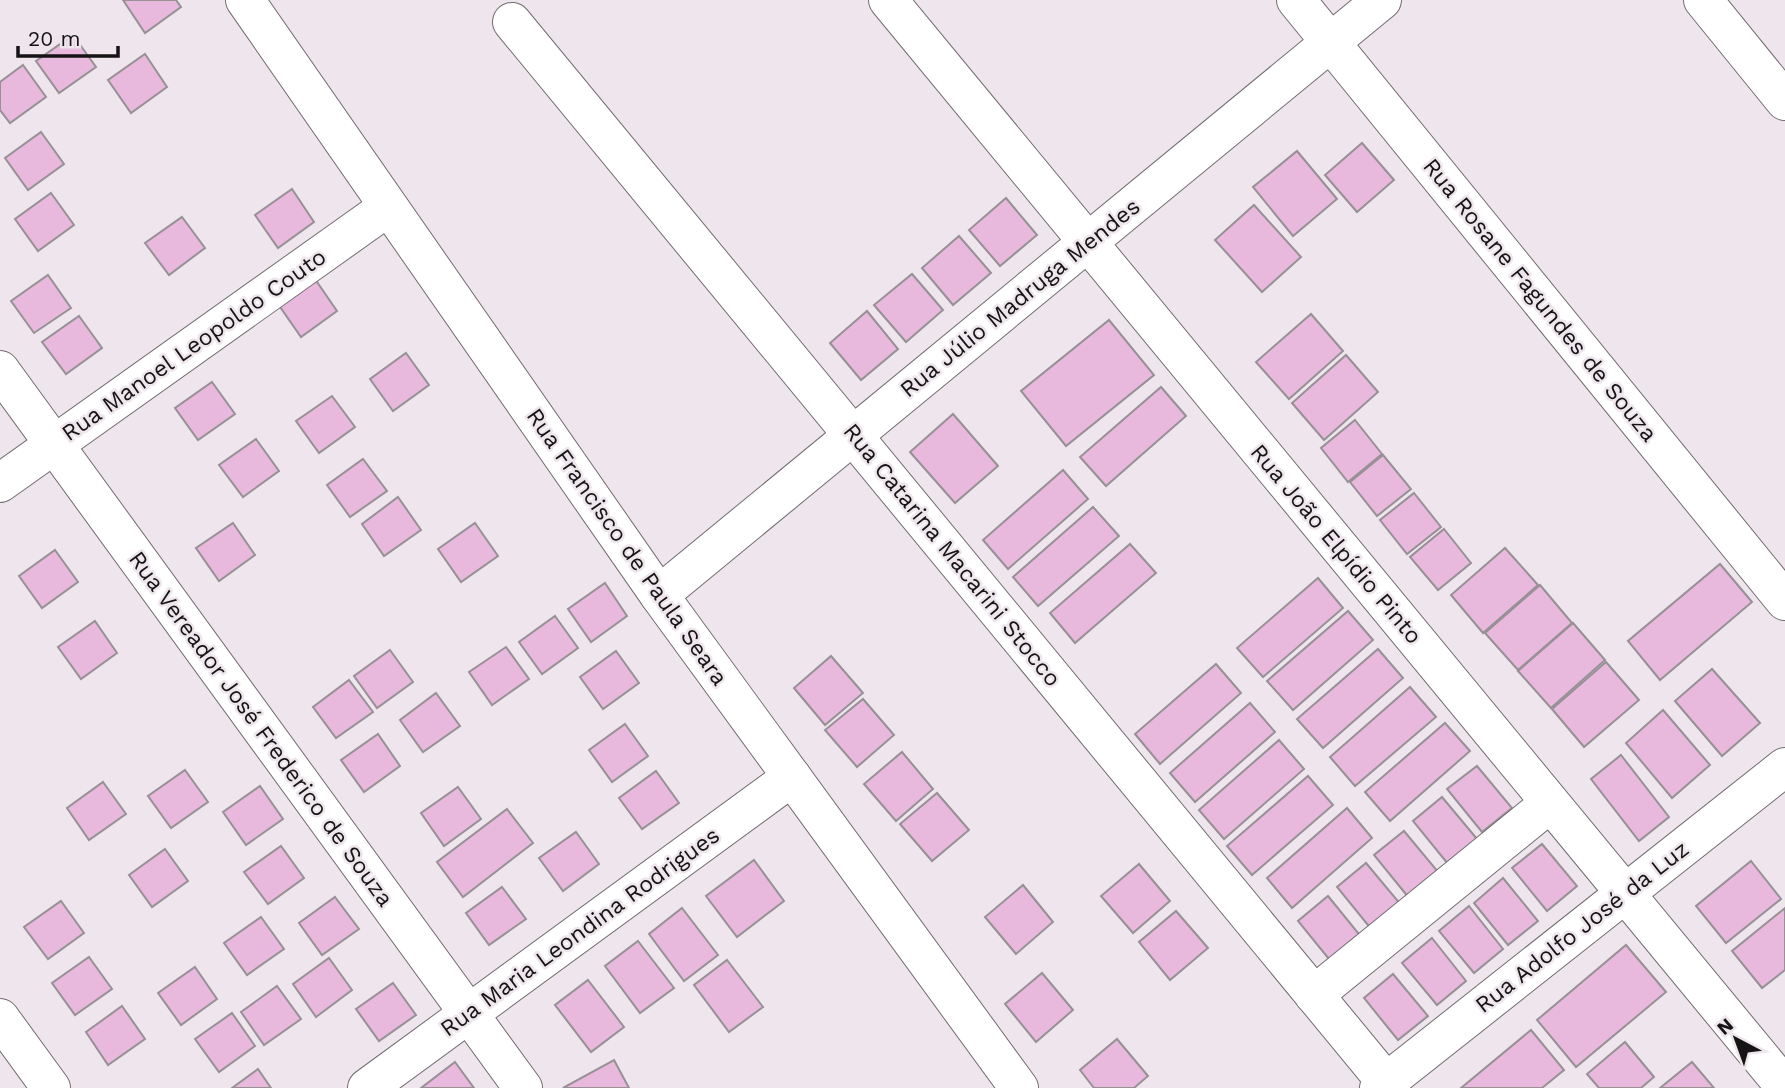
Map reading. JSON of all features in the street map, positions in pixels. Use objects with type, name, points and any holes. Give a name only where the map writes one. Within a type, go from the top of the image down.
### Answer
[{"type":"street","name":"Rua Francisco de Paula Seara","points":[[245,0],[659,595],[1018,1088]]},
{"type":"street","name":"Rua João Elpídio Pinto","points":[[888,0],[1785,1087]]},
{"type":"street","name":"Rua Rosane Fagundes de Souza","points":[[1296,0],[1785,601]]},
{"type":"street","name":"Rua Júlio Madruga Mendes","points":[[659,595],[1382,0]]},
{"type":"street","points":[[1703,0],[1785,101]]},
{"type":"street","name":"Rua Catarina Macarini Stocco","points":[[512,22],[1314,995],[1385,1086]]},
{"type":"street","name":"Rua Manoel Leopoldo Couto","points":[[0,483],[388,207]]},
{"type":"street","name":"Rua Vereador José Frederico de Souza","points":[[0,370],[523,1088]]},
{"type":"street","name":"Rua Adolfo José da Luz","points":[[1385,1086],[1785,767]]},
{"type":"street","name":"Rua Maria Leondina Rodrigues","points":[[367,1088],[792,777]]},
{"type":"street","points":[[1314,995],[1550,803]]},
{"type":"street","points":[[0,1017],[51,1088]]},
{"type":"building","points":[[123,0],[176,0],[181,7],[145,33]]},
{"type":"building","points":[[73,35],[96,67],[59,93],[36,61]]},
{"type":"building","points":[[145,54],[167,87],[131,113],[108,80]]},
{"type":"building","points":[[23,65],[46,97],[10,123],[0,110],[0,82]]},
{"type":"building","points":[[41,132],[64,164],[28,190],[5,158]]},
{"type":"building","points":[[1362,143],[1394,180],[1357,212],[1325,175]]},
{"type":"building","points":[[1297,151],[1337,199],[1293,236],[1253,187]]},
{"type":"building","points":[[292,189],[314,222],[278,248],[255,215]]},
{"type":"building","points":[[51,193],[74,225],[38,251],[15,219]]},
{"type":"building","points":[[1006,198],[1037,235],[1000,266],[969,230]]},
{"type":"building","points":[[1254,205],[1301,257],[1262,292],[1215,240]]},
{"type":"building","points":[[182,217],[205,248],[169,275],[145,243]]},
{"type":"building","points":[[959,236],[991,273],[953,305],[922,268]]},
{"type":"building","points":[[912,274],[943,310],[906,342],[874,305]]},
{"type":"building","points":[[48,275],[71,308],[34,333],[11,301]]},
{"type":"building","points":[[315,279],[337,311],[301,337],[278,304]]},
{"type":"building","points":[[867,311],[898,349],[861,380],[830,343]]},
{"type":"building","points":[[1311,314],[1343,351],[1289,399],[1256,362]]},
{"type":"building","points":[[79,316],[102,348],[66,374],[42,342]]},
{"type":"building","points":[[1109,320],[1154,375],[1066,446],[1021,391]]},
{"type":"building","points":[[406,353],[429,385],[393,411],[370,379]]},
{"type":"building","points":[[1346,355],[1378,392],[1324,440],[1292,403]]},
{"type":"building","points":[[212,382],[235,414],[198,440],[175,408]]},
{"type":"building","points":[[1161,387],[1186,416],[1106,486],[1080,457]]},
{"type":"building","points":[[332,396],[355,427],[319,453],[296,421]]},
{"type":"building","points":[[953,414],[998,466],[955,503],[910,452]]},
{"type":"building","points":[[1355,420],[1382,454],[1348,482],[1321,448]]},
{"type":"building","points":[[256,439],[279,471],[243,497],[219,465]]},
{"type":"building","points":[[1383,455],[1411,489],[1377,516],[1350,482]]},
{"type":"building","points":[[363,459],[387,491],[350,517],[327,485]]},
{"type":"building","points":[[1063,470],[1088,499],[1008,569],[983,540]]},
{"type":"building","points":[[1414,493],[1441,527],[1407,554],[1380,520]]},
{"type":"building","points":[[398,497],[421,530],[384,556],[362,524]]},
{"type":"building","points":[[1093,507],[1119,536],[1038,606],[1013,577]]},
{"type":"building","points":[[233,523],[255,555],[219,581],[196,548]]},
{"type":"building","points":[[475,523],[498,556],[461,582],[438,549]]},
{"type":"building","points":[[1444,529],[1471,563],[1438,590],[1410,557]]},
{"type":"building","points":[[1130,544],[1156,573],[1075,643],[1050,613]]},
{"type":"building","points":[[1505,548],[1538,585],[1483,633],[1451,595]]},
{"type":"building","points":[[55,550],[78,582],[42,608],[19,576]]},
{"type":"building","points":[[1720,564],[1752,602],[1660,680],[1628,641]]},
{"type":"building","points":[[1318,578],[1343,608],[1263,677],[1237,648]]},
{"type":"building","points":[[605,583],[627,616],[591,642],[568,609]]},
{"type":"building","points":[[1540,585],[1572,623],[1518,670],[1485,633]]},
{"type":"building","points":[[1348,611],[1373,640],[1293,710],[1267,681]]},
{"type":"building","points":[[555,616],[578,648],[542,674],[519,642]]},
{"type":"building","points":[[95,621],[117,653],[81,679],[58,647]]},
{"type":"building","points":[[1573,623],[1605,660],[1551,708],[1518,671]]},
{"type":"building","points":[[506,647],[529,679],[492,705],[469,672]]},
{"type":"building","points":[[1378,649],[1403,678],[1323,748],[1297,719]]},
{"type":"building","points":[[390,650],[413,682],[377,708],[354,676]]},
{"type":"building","points":[[616,651],[639,683],[603,709],[580,677]]},
{"type":"building","points":[[831,656],[863,693],[825,725],[794,688]]},
{"type":"building","points":[[1606,662],[1639,700],[1584,747],[1552,709]]},
{"type":"building","points":[[1216,664],[1241,693],[1160,764],[1135,734]]},
{"type":"building","points":[[1712,669],[1760,723],[1722,756],[1675,701]]},
{"type":"building","points":[[349,680],[373,712],[336,738],[313,707]]},
{"type":"building","points":[[1410,687],[1436,717],[1355,786],[1330,757]]},
{"type":"building","points":[[436,693],[460,726],[423,752],[400,720]]},
{"type":"building","points":[[863,699],[894,735],[857,767],[825,730]]},
{"type":"building","points":[[1250,703],[1275,732],[1195,802],[1170,773]]},
{"type":"building","points":[[1663,710],[1710,765],[1672,798],[1626,743]]},
{"type":"building","points":[[1445,723],[1470,751],[1390,821],[1365,792]]},
{"type":"building","points":[[625,724],[648,756],[612,782],[589,750]]},
{"type":"building","points":[[378,734],[400,766],[364,792],[341,760]]},
{"type":"building","points":[[1279,740],[1304,769],[1224,839],[1199,810]]},
{"type":"building","points":[[902,752],[933,789],[896,821],[864,784]]},
{"type":"building","points":[[1621,755],[1669,817],[1639,841],[1591,779]]},
{"type":"building","points":[[1477,766],[1512,808],[1482,832],[1447,789]]},
{"type":"building","points":[[185,770],[208,802],[171,828],[148,796]]},
{"type":"building","points":[[656,771],[679,803],[642,829],[619,798]]},
{"type":"building","points":[[1308,776],[1333,805],[1252,875],[1227,846]]},
{"type":"building","points":[[103,782],[126,814],[89,840],[67,808]]},
{"type":"building","points":[[260,786],[283,819],[246,845],[223,812]]},
{"type":"building","points":[[458,787],[481,819],[444,846],[421,813]]},
{"type":"building","points":[[937,793],[969,830],[932,861],[900,824]]},
{"type":"building","points":[[1442,797],[1477,839],[1448,864],[1413,821]]},
{"type":"building","points":[[1347,808],[1372,838],[1292,908],[1267,878]]},
{"type":"building","points":[[507,809],[533,843],[463,897],[437,862]]},
{"type":"building","points":[[1404,831],[1439,873],[1409,898],[1374,855]]},
{"type":"building","points":[[576,832],[599,864],[563,891],[539,858]]},
{"type":"building","points":[[1542,844],[1577,886],[1547,911],[1512,868]]},
{"type":"building","points":[[281,846],[304,878],[268,904],[244,872]]},
{"type":"building","points":[[165,849],[188,881],[152,907],[129,875]]},
{"type":"building","points":[[754,860],[784,901],[737,937],[706,896]]},
{"type":"building","points":[[1751,861],[1781,899],[1726,943],[1696,906]]},
{"type":"building","points":[[1366,863],[1402,906],[1372,930],[1337,887]]},
{"type":"building","points":[[1139,864],[1170,901],[1133,933],[1101,896]]},
{"type":"building","points":[[1503,878],[1538,921],[1508,945],[1474,903]]},
{"type":"building","points":[[1023,885],[1053,922],[1016,954],[985,917]]},
{"type":"building","points":[[502,887],[526,919],[489,945],[466,913]]},
{"type":"building","points":[[1328,896],[1363,939],[1333,964],[1298,921]]},
{"type":"building","points":[[335,897],[359,929],[322,955],[299,923]]},
{"type":"building","points":[[61,901],[84,933],[48,959],[24,927]]},
{"type":"building","points":[[1469,906],[1503,949],[1474,973],[1439,931]]},
{"type":"building","points":[[682,908],[718,955],[684,981],[649,934]]},
{"type":"building","points":[[1785,908],[1785,970],[1762,988],[1732,951]]},
{"type":"building","points":[[1176,911],[1208,948],[1170,980],[1139,942]]},
{"type":"building","points":[[261,917],[284,949],[247,975],[224,943]]},
{"type":"building","points":[[1432,938],[1466,981],[1437,1005],[1402,963]]},
{"type":"building","points":[[638,941],[674,988],[640,1013],[605,966]]},
{"type":"building","points":[[1626,945],[1666,992],[1576,1067],[1537,1020]]},
{"type":"building","points":[[89,957],[112,989],[75,1015],[52,983]]},
{"type":"building","points":[[329,958],[352,990],[316,1017],[293,984]]},
{"type":"building","points":[[727,960],[763,1007],[729,1032],[694,985]]},
{"type":"building","points":[[195,967],[217,999],[181,1025],[158,993]]},
{"type":"building","points":[[1042,973],[1073,1010],[1036,1042],[1005,1004]]},
{"type":"building","points":[[1393,974],[1428,1016],[1398,1040],[1364,998]]},
{"type":"building","points":[[588,980],[624,1027],[591,1052],[555,1005]]},
{"type":"building","points":[[393,983],[416,1015],[379,1041],[356,1009]]},
{"type":"building","points":[[277,986],[301,1019],[264,1045],[241,1012]]},
{"type":"building","points":[[122,1006],[145,1039],[108,1065],[86,1032]]},
{"type":"building","points":[[232,1013],[255,1046],[219,1072],[195,1039]]},
{"type":"building","points":[[1531,1030],[1564,1070],[1542,1088],[1461,1088]]},
{"type":"building","points":[[1117,1039],[1148,1076],[1134,1088],[1094,1088],[1080,1070]]},
{"type":"building","points":[[1625,1042],[1654,1077],[1641,1088],[1599,1088],[1587,1074]]},
{"type":"building","points":[[614,1060],[629,1088],[563,1088]]},
{"type":"building","points":[[455,1062],[474,1088],[421,1088]]},
{"type":"building","points":[[1692,1062],[1714,1088],[1660,1088]]},
{"type":"building","points":[[258,1069],[271,1088],[232,1088]]}]
